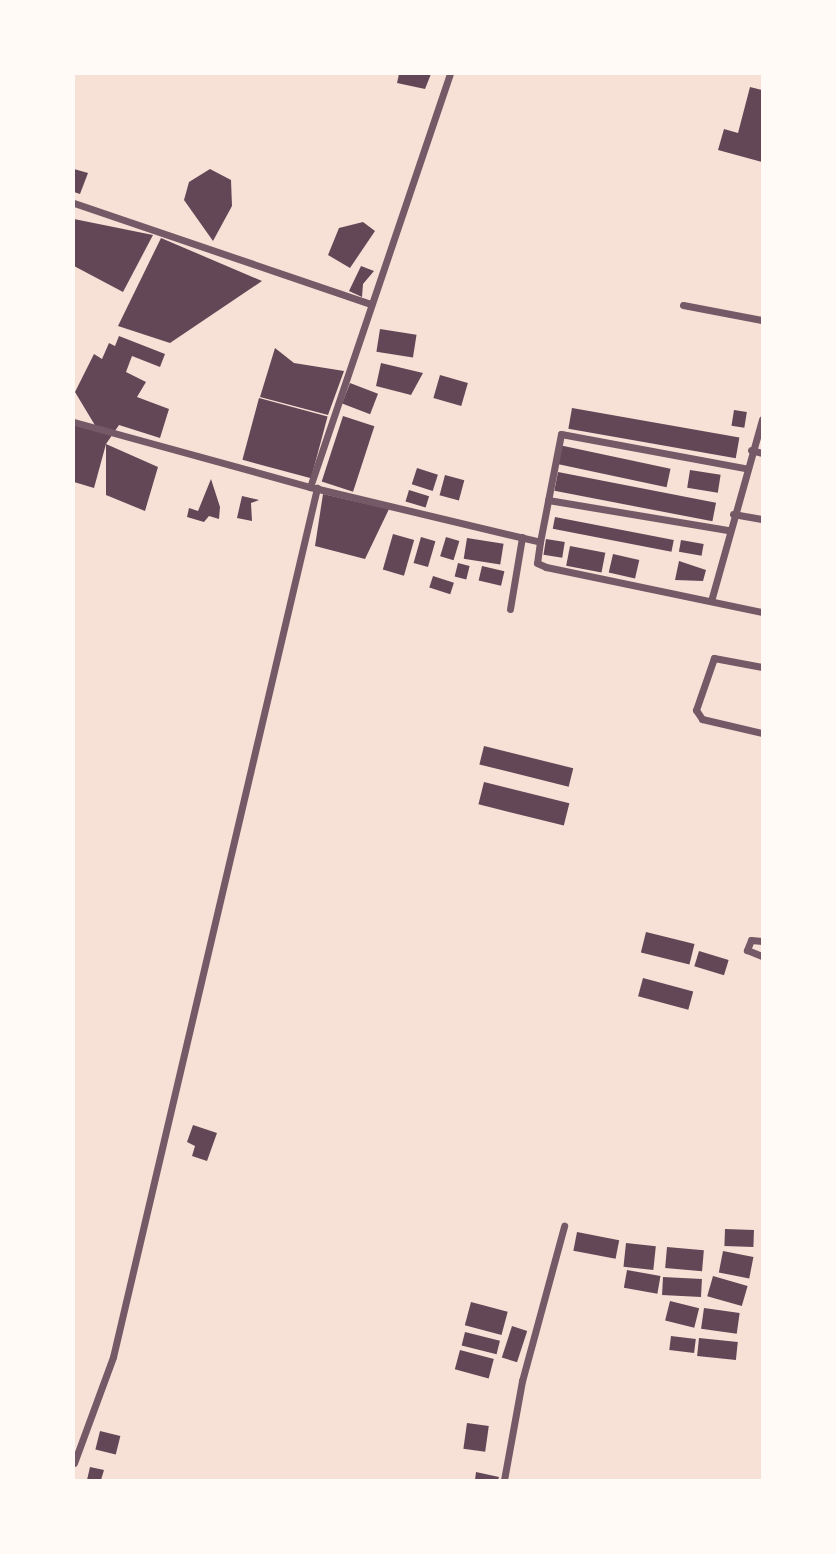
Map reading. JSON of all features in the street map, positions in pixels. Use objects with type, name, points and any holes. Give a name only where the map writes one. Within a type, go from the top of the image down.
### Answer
[{"type":"street","points":[[74,1463],[113,1357],[313,487],[370,304],[385,275],[450,74]]},
{"type":"street","points":[[74,203],[370,304]]},
{"type":"street","points":[[683,305],[762,320]]},
{"type":"street","points":[[711,601],[745,468],[762,419]]},
{"type":"street","points":[[74,422],[313,487],[540,542]]},
{"type":"street","points":[[745,468],[561,435],[537,562],[545,567],[762,612]]},
{"type":"street","points":[[751,450],[762,453]]},
{"type":"street","points":[[548,500],[728,530]]},
{"type":"street","points":[[733,514],[762,519]]},
{"type":"street","points":[[510,609],[522,537]]},
{"type":"street","points":[[762,667],[714,658],[696,710],[702,719],[762,733]]},
{"type":"street","points":[[762,941],[751,940],[747,950],[762,956]]},
{"type":"street","points":[[504,1480],[522,1381],[564,1226]]},
{"type":"building","points":[[399,74],[431,74],[425,89],[397,83]]},
{"type":"building","points":[[750,87],[762,90],[762,162],[718,150],[724,129],[738,133]]},
{"type":"building","points":[[74,169],[88,173],[80,194],[74,192]]},
{"type":"building","points":[[210,169],[231,180],[232,206],[213,241],[184,200],[189,182]]},
{"type":"building","points":[[74,219],[153,235],[123,292],[74,266]]},
{"type":"building","points":[[363,222],[375,231],[350,268],[328,255],[339,228]]},
{"type":"building","points":[[161,238],[262,281],[170,343],[118,326]]},
{"type":"building","points":[[361,266],[374,271],[363,284],[362,297],[349,291]]},
{"type":"building","points":[[380,329],[417,335],[413,358],[376,352]]},
{"type":"building","points":[[119,336],[165,354],[160,367],[132,356],[126,372],[146,382],[137,397],[169,409],[160,438],[119,425],[106,444],[94,488],[74,482],[74,425],[99,432],[75,392],[94,354],[102,359],[109,343],[115,346]]},
{"type":"building","points":[[275,348],[294,363],[344,371],[328,415],[260,397]]},
{"type":"building","points":[[381,363],[423,373],[411,395],[376,386]]},
{"type":"building","points":[[440,375],[468,383],[461,406],[433,398]]},
{"type":"building","points":[[350,383],[378,394],[370,414],[342,404]]},
{"type":"building","points":[[259,398],[328,416],[311,478],[242,460]]},
{"type":"building","points":[[572,408],[739,438],[736,458],[568,429]]},
{"type":"building","points":[[734,410],[747,412],[744,428],[731,426]]},
{"type":"building","points":[[343,416],[374,426],[353,492],[322,482]]},
{"type":"building","points":[[106,444],[158,467],[145,511],[106,495]]},
{"type":"building","points":[[559,445],[671,469],[667,487],[555,464]]},
{"type":"building","points":[[417,468],[438,475],[433,491],[412,484]]},
{"type":"building","points":[[690,470],[721,475],[718,493],[687,488]]},
{"type":"building","points":[[558,472],[716,503],[712,521],[554,491]]},
{"type":"building","points":[[445,475],[464,480],[459,500],[440,495]]},
{"type":"building","points":[[211,479],[220,507],[219,519],[209,516],[204,522],[187,517],[189,508],[198,511]]},
{"type":"building","points":[[409,490],[429,496],[426,508],[405,501]]},
{"type":"building","points":[[323,494],[389,509],[365,559],[315,546]]},
{"type":"building","points":[[242,496],[259,500],[251,503],[252,521],[237,518]]},
{"type":"building","points":[[555,517],[674,540],[671,552],[553,529]]},
{"type":"building","points":[[393,534],[414,540],[404,576],[383,570]]},
{"type":"building","points":[[421,537],[435,541],[428,567],[414,563]]},
{"type":"building","points":[[446,537],[459,541],[454,560],[440,556]]},
{"type":"building","points":[[467,538],[504,544],[500,565],[464,559]]},
{"type":"building","points":[[546,539],[565,542],[562,558],[543,555]]},
{"type":"building","points":[[681,540],[704,544],[702,556],[679,552]]},
{"type":"building","points":[[570,546],[605,553],[602,573],[566,566]]},
{"type":"building","points":[[613,554],[639,560],[635,579],[609,573]]},
{"type":"building","points":[[679,561],[706,570],[703,581],[675,580]]},
{"type":"building","points":[[458,563],[470,566],[466,579],[455,577]]},
{"type":"building","points":[[482,566],[504,571],[501,586],[479,581]]},
{"type":"building","points":[[433,576],[454,583],[450,594],[429,587]]},
{"type":"building","points":[[484,746],[573,768],[569,787],[479,764]]},
{"type":"building","points":[[484,782],[569,803],[564,826],[478,804]]},
{"type":"building","points":[[646,932],[695,944],[689,964],[641,952]]},
{"type":"building","points":[[699,951],[729,960],[724,975],[694,966]]},
{"type":"building","points":[[643,978],[693,991],[688,1010],[638,996]]},
{"type":"building","points":[[193,1125],[217,1133],[207,1161],[192,1156],[195,1146],[187,1142]]},
{"type":"building","points":[[725,1229],[754,1230],[753,1247],[724,1246]]},
{"type":"building","points":[[577,1232],[619,1240],[616,1259],[573,1251]]},
{"type":"building","points":[[626,1243],[656,1246],[653,1270],[623,1267]]},
{"type":"building","points":[[667,1247],[704,1250],[702,1271],[665,1268]]},
{"type":"building","points":[[723,1251],[753,1257],[749,1279],[719,1273]]},
{"type":"building","points":[[627,1270],[660,1276],[657,1294],[624,1288]]},
{"type":"building","points":[[713,1276],[748,1286],[742,1306],[707,1296]]},
{"type":"building","points":[[663,1277],[702,1279],[701,1297],[662,1295]]},
{"type":"building","points":[[670,1301],[699,1308],[694,1328],[665,1320]]},
{"type":"building","points":[[471,1302],[508,1312],[501,1335],[465,1325]]},
{"type":"building","points":[[704,1308],[740,1313],[737,1334],[701,1329]]},
{"type":"building","points":[[512,1326],[527,1331],[517,1362],[502,1357]]},
{"type":"building","points":[[465,1332],[500,1341],[497,1354],[462,1346]]},
{"type":"building","points":[[671,1336],[696,1339],[694,1353],[669,1350]]},
{"type":"building","points":[[699,1338],[738,1342],[736,1360],[697,1356]]},
{"type":"building","points":[[460,1350],[494,1359],[489,1378],[455,1369]]},
{"type":"building","points":[[467,1423],[489,1426],[485,1452],[463,1449]]},
{"type":"building","points":[[100,1431],[120,1436],[116,1455],[95,1449]]},
{"type":"building","points":[[90,1467],[104,1470],[101,1480],[87,1480]]},
{"type":"building","points":[[476,1472],[499,1477],[498,1480],[475,1480]]}]
